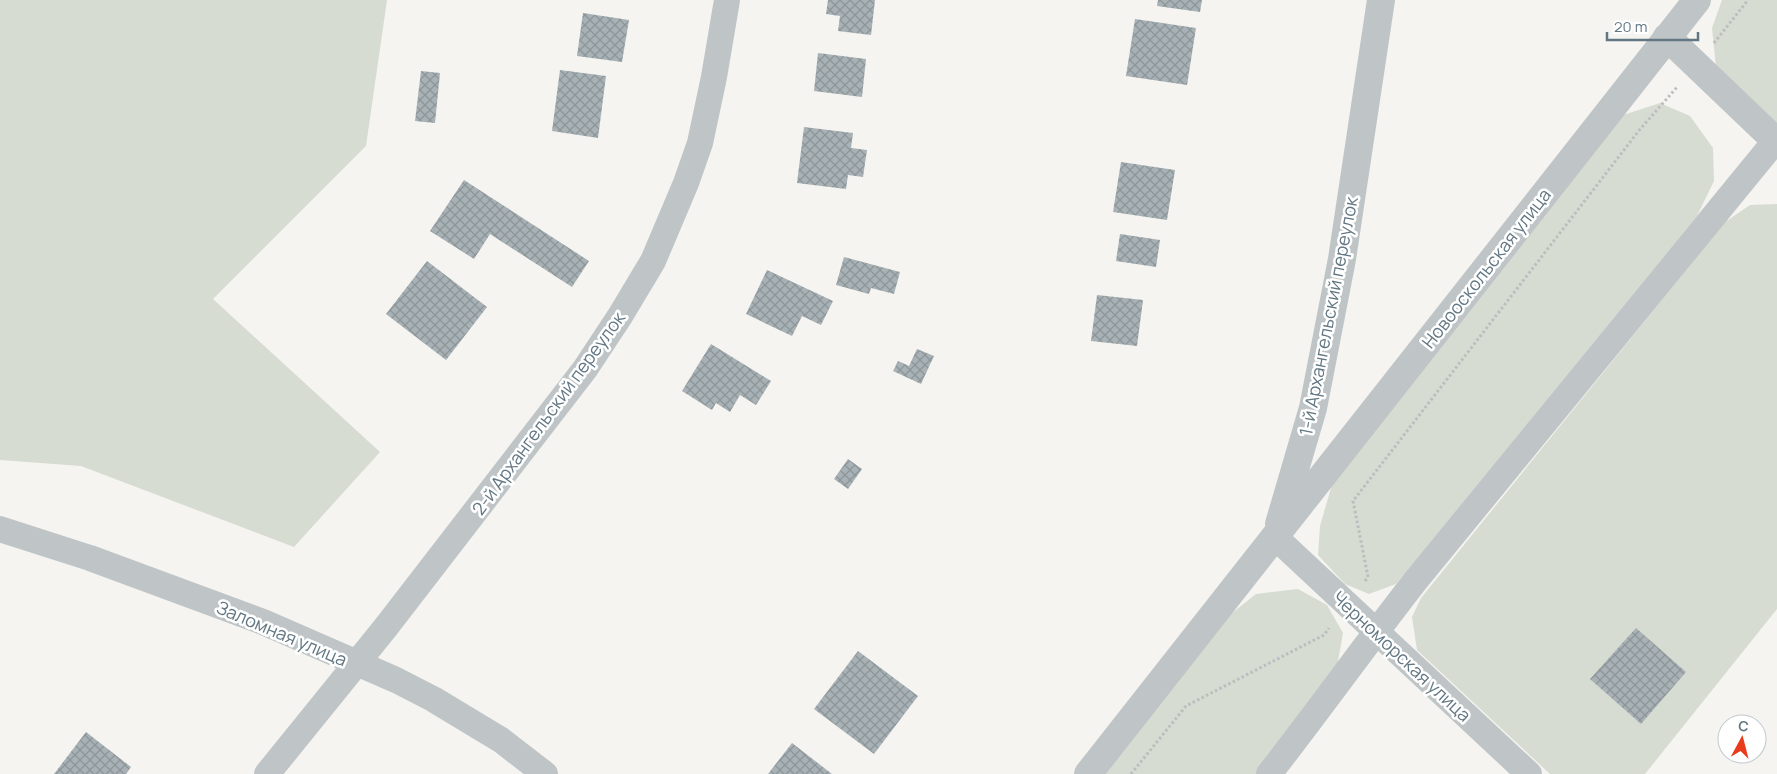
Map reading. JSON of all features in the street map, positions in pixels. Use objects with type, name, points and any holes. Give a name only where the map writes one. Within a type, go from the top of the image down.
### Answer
[{"type":"street","name":"2-й Архангельский переулок","points":[[267,774],[357,664],[585,369],[654,262],[700,143],[714,77],[727,0]]},
{"type":"street","name":"1-й Архангельский переулок","points":[[1088,774],[1275,537],[1313,408],[1342,258],[1381,0]]},
{"type":"street","name":"Новооскольская улица","points":[[1275,537],[1697,0]]},
{"type":"street","points":[[1269,774],[1307,726],[1376,631],[1679,256],[1776,141],[1667,37]]},
{"type":"street","name":"Заломная улица","points":[[0,529],[90,558],[263,622],[396,680],[433,699],[501,740],[545,774]]},
{"type":"street","name":"Черноморская улица","points":[[1275,537],[1530,774]]},
{"type":"path","points":[[1362,584],[1368,577],[1353,502],[1641,128],[1697,65],[1748,0]]},
{"type":"path","points":[[1131,774],[1186,706],[1324,635],[1335,621]]},
{"type":"shaded area","points":[[0,0],[387,0],[366,146],[213,299],[380,452],[294,547],[81,466],[0,460]]},
{"type":"shaded area","points":[[1722,0],[1777,0],[1777,124],[1716,67],[1712,28]]},
{"type":"shaded area","points":[[1660,103],[1690,116],[1713,148],[1714,181],[1697,216],[1396,584],[1369,594],[1345,584],[1318,555],[1320,526],[1333,481],[1623,115]]},
{"type":"shaded area","points":[[1777,204],[1777,609],[1645,774],[1550,774],[1417,650],[1412,617],[1421,598],[1725,222],[1750,205]]},
{"type":"shaded area","points":[[1298,589],[1327,605],[1343,633],[1336,673],[1256,774],[1104,774],[1227,617],[1256,594]]},
{"type":"building","points":[[828,0],[875,0],[871,35],[838,31],[840,16],[826,14]]},
{"type":"building","points":[[1158,0],[1202,0],[1200,12],[1157,6]]},
{"type":"building","points":[[583,13],[629,20],[622,62],[577,56]]},
{"type":"building","points":[[1135,19],[1196,28],[1187,85],[1126,76]]},
{"type":"building","points":[[818,53],[866,59],[862,97],[814,91]]},
{"type":"building","points":[[560,70],[606,76],[598,138],[552,131]]},
{"type":"building","points":[[421,71],[440,73],[435,123],[415,121]]},
{"type":"building","points":[[804,127],[853,133],[851,148],[867,150],[863,177],[848,175],[846,189],[797,183]]},
{"type":"building","points":[[1121,162],[1175,170],[1167,220],[1113,212]]},
{"type":"building","points":[[464,180],[589,261],[572,287],[490,234],[474,259],[430,231]]},
{"type":"building","points":[[1120,234],[1160,240],[1156,267],[1116,261]]},
{"type":"building","points":[[844,257],[900,272],[894,294],[871,288],[869,294],[836,285]]},
{"type":"building","points":[[427,261],[487,307],[446,360],[386,314]]},
{"type":"building","points":[[767,270],[833,301],[821,325],[802,316],[792,336],[746,314]]},
{"type":"building","points":[[1097,295],[1143,300],[1137,346],[1091,341]]},
{"type":"building","points":[[711,344],[771,381],[756,405],[740,395],[730,412],[716,403],[712,410],[682,391]]},
{"type":"building","points":[[917,349],[934,356],[921,384],[893,371],[898,361],[909,366]]},
{"type":"building","points":[[848,459],[862,469],[848,489],[834,479]]},
{"type":"building","points":[[1636,628],[1686,672],[1641,724],[1590,679]]},
{"type":"building","points":[[858,651],[918,696],[874,754],[814,709]]},
{"type":"building","points":[[86,732],[131,767],[126,774],[54,774]]},
{"type":"building","points":[[792,743],[832,774],[768,774]]}]
